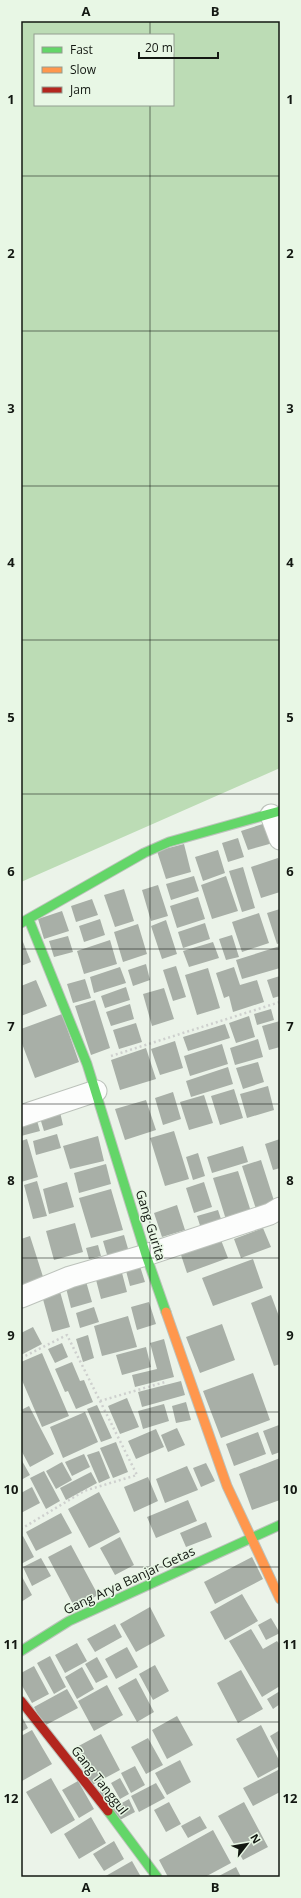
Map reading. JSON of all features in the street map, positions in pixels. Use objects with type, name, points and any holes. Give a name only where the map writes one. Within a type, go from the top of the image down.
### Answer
[{"type":"street","points":[[25,921],[144,853],[169,842],[276,813],[280,840]]},
{"type":"street","name":"Gang Gurita","points":[[25,921],[87,1064],[146,1255],[228,1486],[280,1599]]},
{"type":"street","points":[[21,1116],[96,1091]]},
{"type":"street","points":[[21,1297],[70,1277],[146,1255],[270,1214],[280,1208]]},
{"type":"street","name":"Gang Arya Banjar Getas","points":[[21,1651],[69,1621],[280,1525]]},
{"type":"street","name":"Gang Tanggul","points":[[21,1701],[109,1812],[157,1877]]},
{"type":"path","points":[[87,1064],[280,1002]]},
{"type":"path","points":[[21,1358],[67,1335],[137,1476],[84,1491],[21,1529]]},
{"type":"path","points":[[100,1401],[188,1375]]},
{"type":"shaded area","points":[[21,21],[280,21],[280,768],[21,882]]},
{"type":"building","points":[[266,823],[273,843],[248,850],[241,831]]},
{"type":"building","points":[[238,838],[244,857],[228,862],[222,843]]},
{"type":"building","points":[[184,844],[191,872],[166,879],[157,851]]},
{"type":"building","points":[[218,850],[225,873],[203,881],[195,857]]},
{"type":"building","points":[[278,858],[280,864],[280,892],[261,898],[251,867]]},
{"type":"building","points":[[243,867],[255,908],[242,912],[229,871]]},
{"type":"building","points":[[194,876],[199,891],[171,900],[166,884]]},
{"type":"building","points":[[226,876],[238,911],[212,919],[201,885]]},
{"type":"building","points":[[158,885],[168,916],[151,921],[142,890]]},
{"type":"building","points":[[124,889],[134,921],[115,927],[104,895]]},
{"type":"building","points":[[198,897],[205,919],[177,928],[170,906]]},
{"type":"building","points":[[92,899],[98,915],[76,922],[71,906]]},
{"type":"building","points":[[280,909],[280,943],[277,944],[267,913]]},
{"type":"building","points":[[62,911],[69,931],[44,939],[38,919]]},
{"type":"building","points":[[259,913],[269,943],[242,952],[232,922]]},
{"type":"building","points":[[100,919],[105,935],[84,942],[79,926]]},
{"type":"building","points":[[166,920],[177,954],[162,959],[151,926]]},
{"type":"building","points":[[205,923],[210,939],[183,948],[178,932]]},
{"type":"building","points":[[138,924],[147,954],[123,962],[114,932]]},
{"type":"building","points":[[232,935],[239,957],[226,960],[219,939]]},
{"type":"building","points":[[68,936],[73,952],[54,957],[49,941]]},
{"type":"building","points":[[21,937],[31,962],[21,966]]},
{"type":"building","points":[[110,940],[117,964],[84,974],[77,951]]},
{"type":"building","points":[[213,942],[219,958],[189,967],[183,951]]},
{"type":"building","points":[[280,946],[280,968],[242,979],[236,960]]},
{"type":"building","points":[[146,964],[150,980],[133,986],[128,970]]},
{"type":"building","points":[[176,966],[186,997],[173,1001],[163,970]]},
{"type":"building","points":[[120,967],[126,983],[94,993],[90,977]]},
{"type":"building","points":[[234,967],[240,985],[257,980],[264,1002],[233,1012],[229,996],[224,998],[216,973]]},
{"type":"building","points":[[208,968],[220,1008],[197,1015],[185,975]]},
{"type":"building","points":[[280,976],[280,996],[273,998],[267,980]]},
{"type":"building","points":[[85,979],[91,998],[73,1003],[67,984]]},
{"type":"building","points":[[36,980],[47,1006],[21,1016],[21,986]]},
{"type":"building","points":[[126,987],[130,1000],[105,1008],[101,996]]},
{"type":"building","points":[[164,988],[174,1019],[152,1026],[143,994]]},
{"type":"building","points":[[95,1000],[110,1048],[91,1055],[75,1006]]},
{"type":"building","points":[[130,1004],[134,1019],[111,1026],[106,1012]]},
{"type":"building","points":[[271,1009],[274,1020],[257,1025],[254,1014]]},
{"type":"building","points":[[62,1014],[79,1062],[35,1078],[21,1041],[21,1029]]},
{"type":"building","points":[[249,1016],[255,1037],[236,1043],[229,1023]]},
{"type":"building","points":[[280,1021],[280,1047],[269,1050],[262,1026]]},
{"type":"building","points":[[136,1023],[142,1042],[119,1049],[113,1030]]},
{"type":"building","points":[[225,1024],[230,1038],[188,1051],[183,1037]]},
{"type":"building","points":[[258,1039],[263,1057],[235,1065],[230,1048]]},
{"type":"building","points":[[175,1041],[183,1068],[160,1075],[151,1049]]},
{"type":"building","points":[[222,1044],[228,1064],[190,1076],[184,1056]]},
{"type":"building","points":[[146,1048],[156,1079],[120,1090],[111,1060]]},
{"type":"building","points":[[258,1062],[264,1082],[243,1089],[236,1068]]},
{"type":"building","points":[[228,1067],[233,1084],[191,1097],[186,1081]]},
{"type":"building","points":[[268,1086],[274,1110],[247,1118],[240,1094]]},
{"type":"building","points":[[234,1089],[243,1118],[220,1125],[211,1096]]},
{"type":"building","points":[[173,1092],[181,1119],[163,1125],[155,1098]]},
{"type":"building","points":[[204,1095],[213,1123],[189,1130],[180,1102]]},
{"type":"building","points":[[146,1100],[156,1130],[125,1140],[115,1109]]},
{"type":"building","points":[[60,1112],[63,1125],[44,1131],[40,1118]]},
{"type":"building","points":[[36,1117],[40,1131],[21,1136],[21,1121]]},
{"type":"building","points":[[174,1131],[189,1179],[165,1186],[150,1138]]},
{"type":"building","points":[[57,1134],[61,1148],[36,1155],[33,1141]]},
{"type":"building","points":[[98,1136],[104,1161],[70,1169],[63,1146]]},
{"type":"building","points":[[27,1139],[38,1177],[21,1182],[21,1141]]},
{"type":"building","points":[[280,1139],[280,1168],[273,1170],[265,1144]]},
{"type":"building","points":[[243,1146],[248,1162],[212,1173],[207,1157]]},
{"type":"building","points":[[198,1153],[205,1176],[193,1180],[186,1157]]},
{"type":"building","points":[[261,1160],[276,1207],[257,1212],[242,1166]]},
{"type":"building","points":[[106,1164],[111,1184],[79,1193],[74,1173]]},
{"type":"building","points":[[238,1171],[253,1218],[228,1226],[213,1178]]},
{"type":"building","points":[[37,1181],[47,1216],[33,1219],[24,1185]]},
{"type":"building","points":[[67,1182],[74,1207],[49,1214],[43,1189]]},
{"type":"building","points":[[204,1182],[212,1207],[194,1213],[186,1188]]},
{"type":"building","points":[[111,1189],[123,1230],[91,1238],[79,1198]]},
{"type":"building","points":[[177,1205],[185,1230],[162,1237],[154,1213]]},
{"type":"building","points":[[218,1210],[224,1228],[203,1235],[197,1216]]},
{"type":"building","points":[[75,1223],[83,1252],[54,1260],[46,1231]]},
{"type":"building","points":[[263,1228],[271,1247],[241,1258],[234,1239]]},
{"type":"building","points":[[124,1235],[129,1252],[108,1258],[103,1241]]},
{"type":"building","points":[[30,1236],[45,1283],[21,1291],[21,1239]]},
{"type":"building","points":[[221,1240],[228,1258],[187,1273],[181,1255]]},
{"type":"building","points":[[98,1245],[101,1256],[89,1259],[86,1248]]},
{"type":"building","points":[[253,1259],[263,1288],[213,1306],[202,1278]]},
{"type":"building","points":[[139,1263],[145,1282],[130,1286],[125,1267]]},
{"type":"building","points":[[121,1269],[127,1292],[101,1299],[95,1276]]},
{"type":"building","points":[[85,1278],[92,1302],[71,1308],[65,1284]]},
{"type":"building","points":[[59,1288],[70,1327],[52,1332],[41,1292]]},
{"type":"building","points":[[271,1295],[280,1319],[280,1364],[274,1366],[251,1303]]},
{"type":"building","points":[[149,1302],[156,1324],[137,1330],[131,1307]]},
{"type":"building","points":[[94,1307],[99,1322],[80,1328],[76,1313]]},
{"type":"building","points":[[128,1316],[137,1347],[102,1356],[94,1326]]},
{"type":"building","points":[[222,1324],[235,1360],[200,1373],[186,1337]]},
{"type":"building","points":[[33,1327],[42,1344],[21,1355],[21,1333]]},
{"type":"building","points":[[88,1335],[94,1358],[83,1362],[76,1339]]},
{"type":"building","points":[[164,1339],[174,1377],[135,1387],[132,1375],[157,1369],[150,1343]]},
{"type":"building","points":[[62,1343],[68,1357],[55,1363],[48,1349]]},
{"type":"building","points":[[146,1347],[151,1367],[122,1375],[116,1355]]},
{"type":"building","points":[[42,1353],[69,1416],[42,1427],[21,1378],[21,1362]]},
{"type":"building","points":[[72,1362],[80,1381],[84,1380],[93,1402],[76,1409],[68,1391],[65,1392],[55,1369]]},
{"type":"building","points":[[253,1373],[270,1420],[221,1438],[203,1391]]},
{"type":"building","points":[[181,1381],[185,1395],[142,1407],[138,1392]]},
{"type":"building","points":[[127,1398],[139,1427],[120,1434],[108,1406]]},
{"type":"building","points":[[186,1402],[191,1420],[176,1423],[172,1406]]},
{"type":"building","points":[[164,1404],[169,1421],[143,1429],[138,1411]]},
{"type":"building","points":[[97,1405],[112,1438],[101,1442],[87,1409]]},
{"type":"building","points":[[29,1406],[54,1454],[30,1467],[21,1450],[21,1410]]},
{"type":"building","points":[[85,1412],[98,1442],[63,1458],[50,1427]]},
{"type":"building","points":[[279,1425],[280,1452],[272,1455],[263,1431]]},
{"type":"building","points":[[177,1428],[185,1445],[168,1452],[161,1435]]},
{"type":"building","points":[[156,1429],[164,1447],[136,1459],[128,1441]]},
{"type":"building","points":[[258,1432],[266,1454],[234,1466],[226,1444]]},
{"type":"building","points":[[116,1442],[128,1472],[113,1478],[100,1448]]},
{"type":"building","points":[[99,1451],[110,1478],[99,1483],[87,1455]]},
{"type":"building","points":[[84,1454],[90,1467],[72,1476],[65,1462]]},
{"type":"building","points":[[280,1458],[280,1500],[252,1510],[239,1474]]},
{"type":"building","points":[[21,1459],[30,1475],[21,1480]]},
{"type":"building","points":[[62,1462],[72,1480],[56,1489],[46,1471]]},
{"type":"building","points":[[206,1463],[215,1481],[201,1487],[193,1468]]},
{"type":"building","points":[[187,1466],[198,1490],[165,1503],[156,1479]]},
{"type":"building","points":[[44,1471],[60,1501],[46,1509],[30,1478]]},
{"type":"building","points":[[91,1472],[97,1483],[66,1500],[60,1488]]},
{"type":"building","points":[[148,1477],[158,1501],[134,1512],[124,1487]]},
{"type":"building","points":[[32,1487],[40,1503],[21,1513],[21,1493]]},
{"type":"building","points":[[99,1492],[120,1532],[89,1548],[68,1509]]},
{"type":"building","points":[[188,1500],[197,1521],[156,1538],[147,1517]]},
{"type":"building","points":[[61,1513],[72,1533],[36,1551],[26,1532]]},
{"type":"building","points":[[206,1522],[212,1537],[186,1547],[180,1533]]},
{"type":"building","points":[[23,1536],[34,1557],[21,1564],[21,1537]]},
{"type":"building","points":[[120,1537],[134,1565],[115,1575],[100,1548]]},
{"type":"building","points":[[71,1545],[98,1595],[75,1608],[48,1557]]},
{"type":"building","points":[[252,1557],[263,1579],[215,1604],[204,1582]]},
{"type":"building","points":[[41,1558],[51,1576],[32,1586],[23,1567]]},
{"type":"building","points":[[21,1575],[32,1595],[21,1602]]},
{"type":"building","points":[[242,1594],[258,1621],[225,1640],[210,1612]]},
{"type":"building","points":[[150,1607],[165,1636],[136,1652],[120,1624]]},
{"type":"building","points":[[271,1618],[280,1633],[266,1640],[258,1625]]},
{"type":"building","points":[[115,1624],[122,1637],[95,1652],[87,1639]]},
{"type":"building","points":[[251,1629],[263,1649],[277,1641],[280,1645],[280,1686],[262,1697],[229,1641]]},
{"type":"building","points":[[77,1643],[87,1661],[65,1673],[55,1655]]},
{"type":"building","points":[[127,1647],[138,1667],[116,1679],[105,1659]]},
{"type":"building","points":[[50,1656],[66,1687],[54,1694],[37,1663]]},
{"type":"building","points":[[97,1657],[108,1677],[96,1683],[85,1664]]},
{"type":"building","points":[[155,1665],[169,1691],[153,1700],[139,1674]]},
{"type":"building","points":[[34,1666],[49,1694],[32,1703],[21,1684],[21,1673]]},
{"type":"building","points":[[82,1667],[94,1689],[77,1699],[65,1677]]},
{"type":"building","points":[[241,1670],[263,1709],[238,1723],[217,1683]]},
{"type":"building","points":[[136,1678],[154,1712],[137,1722],[118,1688]]},
{"type":"building","points":[[107,1685],[123,1715],[94,1731],[78,1701]]},
{"type":"building","points":[[67,1689],[78,1708],[44,1726],[34,1707]]},
{"type":"building","points":[[280,1691],[280,1704],[273,1709],[267,1699]]},
{"type":"building","points":[[21,1715],[28,1728],[21,1732]]},
{"type":"building","points":[[177,1716],[193,1745],[167,1759],[152,1730]]},
{"type":"building","points":[[261,1725],[280,1762],[280,1766],[258,1778],[236,1739]]},
{"type":"building","points":[[32,1730],[52,1764],[22,1781],[21,1736]]},
{"type":"building","points":[[280,1730],[280,1755],[270,1736]]},
{"type":"building","points":[[101,1734],[120,1770],[92,1785],[73,1749]]},
{"type":"building","points":[[148,1738],[163,1765],[146,1774],[131,1747]]},
{"type":"building","points":[[180,1760],[191,1782],[167,1795],[155,1773]]},
{"type":"building","points":[[135,1766],[145,1785],[131,1793],[121,1773]]},
{"type":"building","points":[[280,1769],[280,1792],[253,1806],[243,1788]]},
{"type":"building","points":[[51,1778],[75,1820],[51,1834],[26,1792]]},
{"type":"building","points":[[120,1778],[129,1794],[120,1799],[111,1783]]},
{"type":"building","points":[[78,1781],[94,1809],[79,1818],[62,1790]]},
{"type":"building","points":[[156,1783],[165,1798],[139,1812],[131,1796]]},
{"type":"building","points":[[108,1787],[117,1803],[108,1808],[99,1792]]},
{"type":"building","points":[[129,1799],[135,1812],[118,1821],[111,1809]]},
{"type":"building","points":[[169,1802],[181,1824],[166,1832],[154,1810]]},
{"type":"building","points":[[244,1802],[268,1847],[243,1860],[218,1816]]},
{"type":"building","points":[[200,1816],[207,1828],[188,1838],[181,1826]]},
{"type":"building","points":[[91,1817],[106,1843],[79,1859],[64,1834]]},
{"type":"building","points":[[213,1830],[231,1863],[205,1877],[168,1877],[159,1860]]},
{"type":"building","points":[[114,1841],[124,1859],[104,1871],[93,1854]]},
{"type":"building","points":[[132,1861],[141,1877],[104,1877]]},
{"type":"building","points":[[236,1867],[241,1877],[217,1877]]},
{"type":"traffic: fast","points":[[21,923],[144,853],[169,842],[280,811]]},
{"type":"traffic: fast","points":[[29,920],[87,1064],[146,1255],[166,1312]]},
{"type":"traffic: fast","points":[[21,1651],[69,1621],[280,1525]]},
{"type":"traffic: fast","points":[[108,1811],[157,1877]]},
{"type":"traffic: slow","points":[[166,1312],[227,1486],[280,1599]]},
{"type":"traffic: jam","points":[[21,1701],[108,1811]]}]
